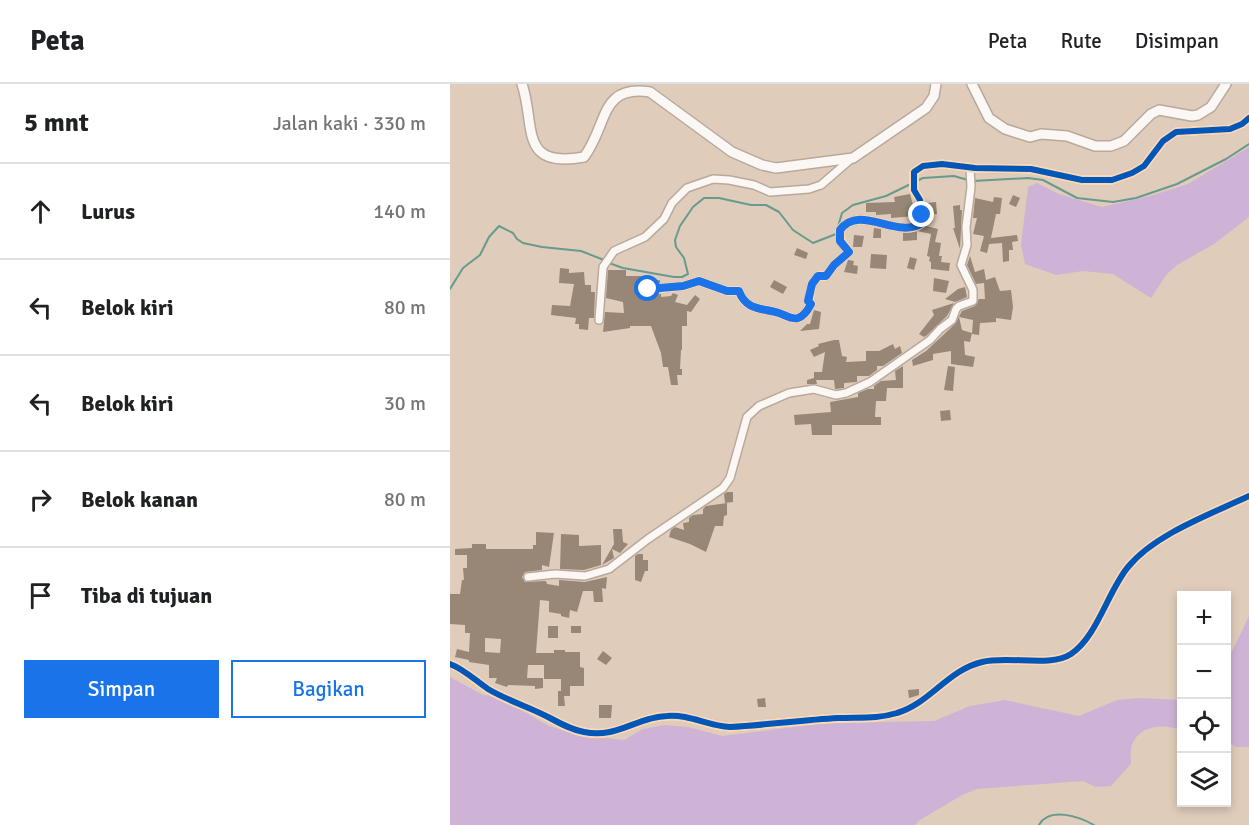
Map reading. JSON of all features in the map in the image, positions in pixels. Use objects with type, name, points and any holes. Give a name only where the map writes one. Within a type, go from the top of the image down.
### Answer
[{"type":"street","points":[[522,84],[528,101],[532,140],[542,153],[557,159],[584,157],[592,147],[610,102],[621,93],[636,89],[650,92],[732,152],[762,165],[782,168],[853,158]]},
{"type":"street","points":[[599,320],[605,261],[614,251],[645,237],[664,219],[672,203],[687,188],[713,179],[754,185],[770,192],[809,189],[821,185],[853,158],[926,108],[934,96],[936,84]]},
{"type":"street","points":[[972,84],[989,118],[1005,129],[1030,137],[1054,134],[1095,146],[1111,146],[1124,141],[1151,114],[1159,110],[1192,116],[1203,112],[1216,100],[1226,84]]},
{"type":"street","points":[[644,290],[683,286],[699,281],[727,291],[739,291],[741,298],[758,310],[778,313],[794,319],[800,318],[811,304],[808,301],[812,284],[818,276],[826,276],[834,265],[849,252],[840,241],[840,230],[843,226],[852,220],[863,219],[900,227],[916,227],[922,223],[920,200],[914,190],[914,172],[917,169],[942,164],[970,168],[1030,169],[1082,180],[1112,180],[1144,166],[1163,141],[1176,132],[1230,129],[1249,118]]},
{"type":"street","points":[[528,577],[555,574],[585,576],[609,569],[648,539],[723,488],[730,478],[747,417],[759,406],[789,393],[814,389],[836,395],[870,382],[882,376],[908,354],[930,340],[940,328],[952,320],[959,306],[973,301],[973,290],[961,265],[967,245],[970,168]]},
{"type":"street","points":[[450,664],[505,699],[575,730],[594,734],[622,730],[653,717],[694,718],[716,726],[730,727],[897,713],[919,703],[945,680],[971,665],[996,659],[1058,660],[1073,653],[1089,635],[1123,574],[1138,556],[1162,540],[1249,496]]},
{"type":"shaded area","points":[[1249,147],[1249,217],[1214,244],[1177,265],[1166,275],[1151,298],[1113,274],[1083,271],[1056,275],[1025,264],[1021,245],[1028,187],[1037,183],[1059,194],[1102,207],[1188,184]]},
{"type":"shaded area","points":[[1249,616],[1249,747],[1237,747],[1231,744],[1231,654]]},
{"type":"shaded area","points":[[450,677],[483,695],[516,697],[523,711],[549,726],[578,735],[624,740],[643,729],[665,725],[688,727],[722,736],[825,723],[934,721],[970,706],[1005,700],[1079,716],[1117,700],[1139,698],[1177,700],[1177,729],[1151,728],[1138,735],[1131,749],[1131,764],[1111,786],[1096,787],[1083,781],[977,789],[962,795],[915,825],[450,825]]},
{"type":"building","points":[[910,194],[916,216],[891,218],[891,214],[876,215],[876,212],[866,212],[866,203],[895,202],[894,197]]},
{"type":"building","points":[[1013,195],[1020,198],[1016,207],[1009,204]]},
{"type":"building","points":[[994,197],[1002,198],[1000,214],[996,214],[991,238],[1017,235],[1018,241],[1012,242],[1013,250],[1009,250],[1009,261],[1003,262],[1002,243],[989,244],[987,253],[980,251],[984,236],[973,234],[977,218],[973,218],[975,198],[993,202]]},
{"type":"building","points":[[936,202],[937,214],[927,215],[927,203]]},
{"type":"building","points":[[960,205],[960,210],[962,210],[960,249],[953,228],[955,228],[953,206]]},
{"type":"building","points":[[926,226],[938,229],[935,242],[941,243],[939,256],[942,256],[941,262],[950,263],[949,271],[931,269],[930,257],[927,256],[931,234],[917,231]]},
{"type":"building","points":[[874,228],[881,229],[881,238],[873,238]]},
{"type":"building","points":[[917,231],[917,240],[903,241],[903,233]]},
{"type":"building","points":[[854,235],[864,236],[862,247],[853,247]]},
{"type":"building","points":[[797,248],[808,253],[806,259],[794,255]]},
{"type":"building","points":[[871,254],[887,255],[886,269],[870,268]]},
{"type":"building","points":[[970,256],[975,272],[984,269],[986,280],[995,277],[1000,291],[1011,290],[1013,307],[1011,320],[996,318],[996,322],[980,323],[979,335],[972,334],[973,320],[959,317],[962,330],[972,333],[970,342],[964,341],[965,355],[975,357],[973,367],[951,364],[951,351],[933,354],[933,360],[913,366],[912,360],[926,351],[955,324],[962,311],[975,306],[979,299],[985,299],[984,283],[976,284],[967,265]]},
{"type":"building","points":[[910,257],[917,259],[914,270],[907,268]]},
{"type":"building","points":[[848,260],[854,261],[853,265],[858,266],[857,274],[844,272]]},
{"type":"building","points":[[560,268],[569,269],[569,273],[584,272],[585,285],[591,285],[591,292],[595,292],[594,318],[589,318],[588,330],[579,329],[579,324],[575,324],[576,318],[551,315],[552,305],[570,306],[574,284],[559,283]]},
{"type":"building","points":[[608,270],[626,270],[626,276],[643,276],[642,282],[660,280],[660,283],[640,286],[639,291],[642,295],[661,294],[661,297],[671,296],[673,293],[678,295],[675,302],[687,305],[695,295],[700,299],[691,312],[687,311],[687,326],[682,326],[680,369],[682,369],[682,375],[677,375],[678,385],[671,385],[668,367],[663,367],[661,353],[651,326],[630,326],[630,328],[603,332],[605,312],[624,313],[623,302],[606,298]]},
{"type":"building","points":[[934,278],[949,281],[946,293],[933,291]]},
{"type":"building","points":[[774,280],[787,287],[783,294],[770,287]]},
{"type":"building","points":[[965,287],[967,297],[955,302],[945,299],[958,289]]},
{"type":"building","points":[[954,303],[947,316],[926,336],[919,334],[934,315],[932,310]]},
{"type":"building","points":[[814,310],[821,312],[819,329],[800,331],[810,324]]},
{"type":"building","points":[[839,340],[842,356],[847,357],[846,362],[866,361],[866,351],[879,351],[893,344],[895,349],[900,346],[902,353],[883,366],[877,366],[877,370],[869,376],[857,376],[857,382],[844,383],[844,388],[835,389],[834,380],[816,380],[817,384],[807,384],[807,380],[814,378],[814,372],[822,372],[825,352],[814,357],[810,350],[819,346],[818,344]]},
{"type":"building","points":[[903,366],[903,388],[887,388],[886,401],[876,401],[875,417],[881,417],[881,425],[832,425],[832,435],[812,435],[811,424],[795,425],[794,415],[831,412],[830,402],[858,397],[858,393],[874,389],[874,386],[881,381],[896,380],[895,371]]},
{"type":"building","points":[[948,366],[955,367],[953,391],[944,390]]},
{"type":"building","points":[[950,410],[951,420],[941,421],[940,411]]},
{"type":"building","points":[[733,492],[733,502],[725,503],[724,494]]},
{"type":"building","points":[[727,503],[727,515],[724,516],[723,526],[715,526],[706,552],[669,537],[671,530],[675,527],[684,530],[683,523],[689,522],[689,518],[693,515],[703,514],[706,506]]},
{"type":"building","points":[[613,529],[622,529],[623,542],[628,544],[620,553],[612,549],[614,558],[602,565],[614,544]]},
{"type":"building","points":[[536,532],[554,533],[549,567],[542,565],[542,570],[525,572],[522,577],[525,582],[546,581],[547,584],[559,586],[559,580],[585,582],[607,577],[606,589],[602,588],[603,602],[594,602],[593,591],[583,591],[577,612],[570,610],[569,618],[549,612],[549,601],[540,600],[536,653],[554,653],[554,650],[580,652],[580,667],[584,668],[584,686],[570,686],[570,696],[564,696],[565,706],[558,706],[561,679],[544,679],[544,665],[528,665],[527,678],[543,678],[543,688],[508,685],[507,687],[495,683],[497,678],[489,678],[489,665],[455,657],[457,649],[469,652],[470,633],[465,633],[465,625],[450,624],[450,594],[460,594],[462,580],[464,580],[463,568],[467,568],[467,555],[455,555],[455,549],[472,548],[472,544],[486,544],[486,549],[533,549],[533,545],[536,545]],"holes":[[[485,638],[501,639],[500,653],[485,652]]]},
{"type":"building","points":[[561,534],[579,535],[579,546],[601,545],[601,565],[584,570],[560,569]]},
{"type":"building","points":[[643,554],[643,560],[648,560],[648,571],[645,571],[641,582],[635,580],[635,556]]},
{"type":"building","points":[[548,626],[558,626],[558,638],[548,638]]},
{"type":"building","points":[[571,626],[581,626],[581,633],[571,633]]},
{"type":"building","points":[[603,651],[612,658],[606,665],[597,659]]},
{"type":"building","points":[[919,689],[919,695],[909,698],[908,690]]},
{"type":"building","points":[[765,698],[766,707],[758,707],[757,699]]},
{"type":"building","points":[[599,705],[612,705],[611,718],[599,718]]},
{"type":"waterway","points":[[973,181],[1028,178],[1043,180],[1077,198],[1113,202],[1136,198],[1177,184],[1226,159],[1249,144]]},
{"type":"waterway","points":[[609,263],[623,268],[674,277],[688,274],[684,258],[676,247],[675,240],[680,226],[693,207],[704,198],[766,205],[779,212],[793,230],[813,243],[836,234],[842,213],[853,205],[886,196],[923,178],[954,176],[968,180]]},
{"type":"waterway","points":[[450,289],[463,268],[480,255],[489,237],[499,226],[513,233],[523,243],[581,251],[604,260]]},
{"type":"waterway","points":[[1039,825],[1044,819],[1057,815],[1073,816],[1094,825]]},
{"type":"cycle path","points":[[644,290],[683,286],[699,281],[727,291],[739,291],[746,302],[755,308],[798,318],[811,304],[809,301],[812,284],[818,276],[826,276],[834,265],[849,252],[841,241],[840,230],[849,223],[869,220],[902,227],[912,227],[922,223],[920,200],[914,190],[914,172],[923,166],[942,164],[975,168],[1031,169],[1082,180],[1112,180],[1144,166],[1163,141],[1176,132],[1230,129],[1249,118]]},
{"type":"cycle path","points":[[450,664],[503,697],[584,732],[607,733],[656,717],[667,716],[730,727],[890,715],[908,709],[970,666],[992,660],[1052,660],[1071,654],[1088,637],[1114,588],[1139,555],[1184,526],[1249,496]]},
{"type":"route","points":[[648,289],[683,286],[699,281],[727,291],[739,291],[741,298],[758,310],[766,310],[794,319],[800,318],[811,304],[808,301],[812,284],[818,276],[826,276],[834,265],[849,252],[840,241],[840,230],[843,226],[852,220],[863,219],[880,224],[916,227],[922,223],[922,215]]}]
